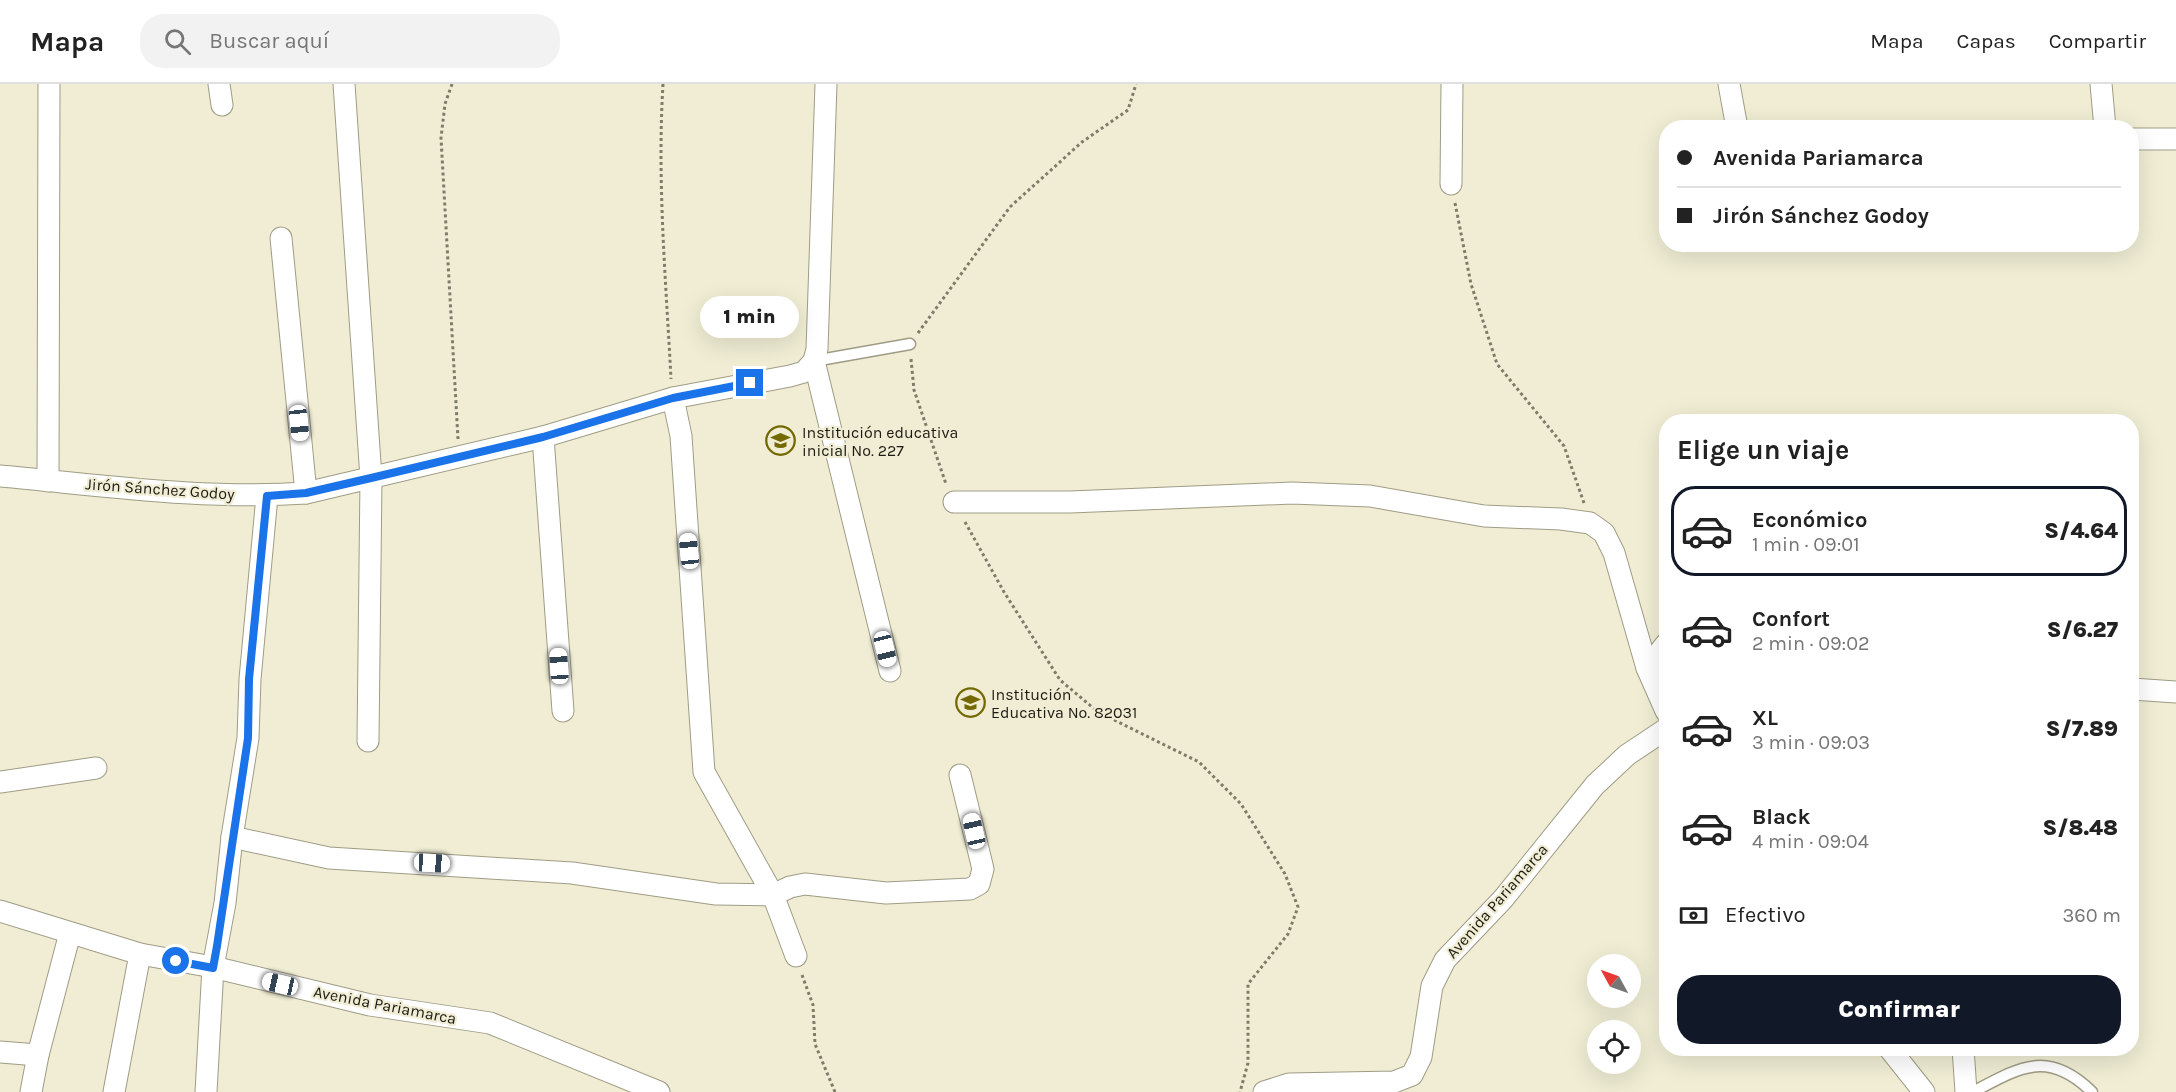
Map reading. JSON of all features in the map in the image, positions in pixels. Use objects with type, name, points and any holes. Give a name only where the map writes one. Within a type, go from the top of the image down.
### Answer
[{"type":"street","points":[[48,480],[49,84]]},
{"type":"street","points":[[219,84],[222,105]]},
{"type":"street","points":[[344,84],[371,478],[368,741]]},
{"type":"street","points":[[826,84],[818,349],[814,361],[890,671]]},
{"type":"street","points":[[1451,184],[1452,84]]},
{"type":"street","points":[[1729,84],[1736,120]]},
{"type":"street","points":[[2101,84],[2104,120]]},
{"type":"street","points":[[2139,140],[2176,139]]},
{"type":"street","points":[[281,238],[306,493]]},
{"type":"street","name":"Jirón Sánchez Godoy","points":[[0,476],[267,496],[306,493],[458,455],[543,437],[673,398],[790,376],[804,372],[814,361]]},
{"type":"street","points":[[673,398],[681,436],[704,772],[773,895],[796,956]]},
{"type":"street","points":[[543,437],[563,711]]},
{"type":"street","points":[[954,501],[1070,502],[1225,495],[1314,494],[1370,496],[1484,516],[1561,519],[1590,523],[1604,533],[1614,553],[1647,668],[1659,695]]},
{"type":"street","points":[[206,1092],[213,968],[225,903],[231,837],[248,738],[249,679],[267,496]]},
{"type":"street","points":[[1647,668],[1659,653]]},
{"type":"street","points":[[2139,689],[2176,692]]},
{"type":"street","name":"Avenida Pariamarca","points":[[1264,1092],[1289,1083],[1394,1082],[1412,1075],[1421,1057],[1432,986],[1445,960],[1503,899],[1595,785],[1627,755],[1659,734]]},
{"type":"street","points":[[0,782],[96,768]]},
{"type":"street","points":[[231,837],[329,858],[572,873],[716,894],[773,895],[790,887],[805,884],[886,893],[970,889],[979,884],[982,869],[960,775]]},
{"type":"street","name":"Avenida Pariamarca","points":[[0,911],[140,954],[213,968],[370,1005],[490,1023],[659,1092]]},
{"type":"street","points":[[31,1092],[38,1055],[70,933]]},
{"type":"street","points":[[114,1092],[140,954]]},
{"type":"street","points":[[0,1052],[38,1055]]},
{"type":"street","points":[[1895,1056],[1924,1092]]},
{"type":"street","points":[[1964,1056],[1966,1092]]},
{"type":"lane","name":"Jirón Sánchez Godoy","points":[[814,361],[910,344]]},
{"type":"lane","points":[[1973,1092],[2010,1073],[2030,1066],[2058,1067],[2092,1092]]},
{"type":"path","points":[[452,84],[445,104],[441,138],[458,455]]},
{"type":"path","points":[[663,84],[660,127],[662,204],[673,398]]},
{"type":"path","points":[[1136,84],[1128,110],[1082,141],[1010,207],[910,344],[914,390],[954,501],[1004,592],[1060,680],[1098,712],[1199,762],[1241,804],[1286,874],[1298,907],[1288,934],[1248,984],[1248,1063],[1240,1092]]},
{"type":"path","points":[[1451,184],[1471,284],[1497,364],[1564,446],[1582,493],[1590,523]]},
{"type":"path","points":[[796,956],[813,1005],[815,1044],[835,1092]]},
{"type":"place","name":"Institución educativa inicial No. 227","points":[[781,441]]},
{"type":"place","name":"Institución Educativa No. 82031","points":[[970,703]]},
{"type":"route","points":[[176,961],[213,968],[225,903],[231,837],[248,738],[249,679],[256,628],[259,564],[267,496],[306,493],[371,478],[458,455],[543,437],[653,406],[673,398],[750,383]]}]
